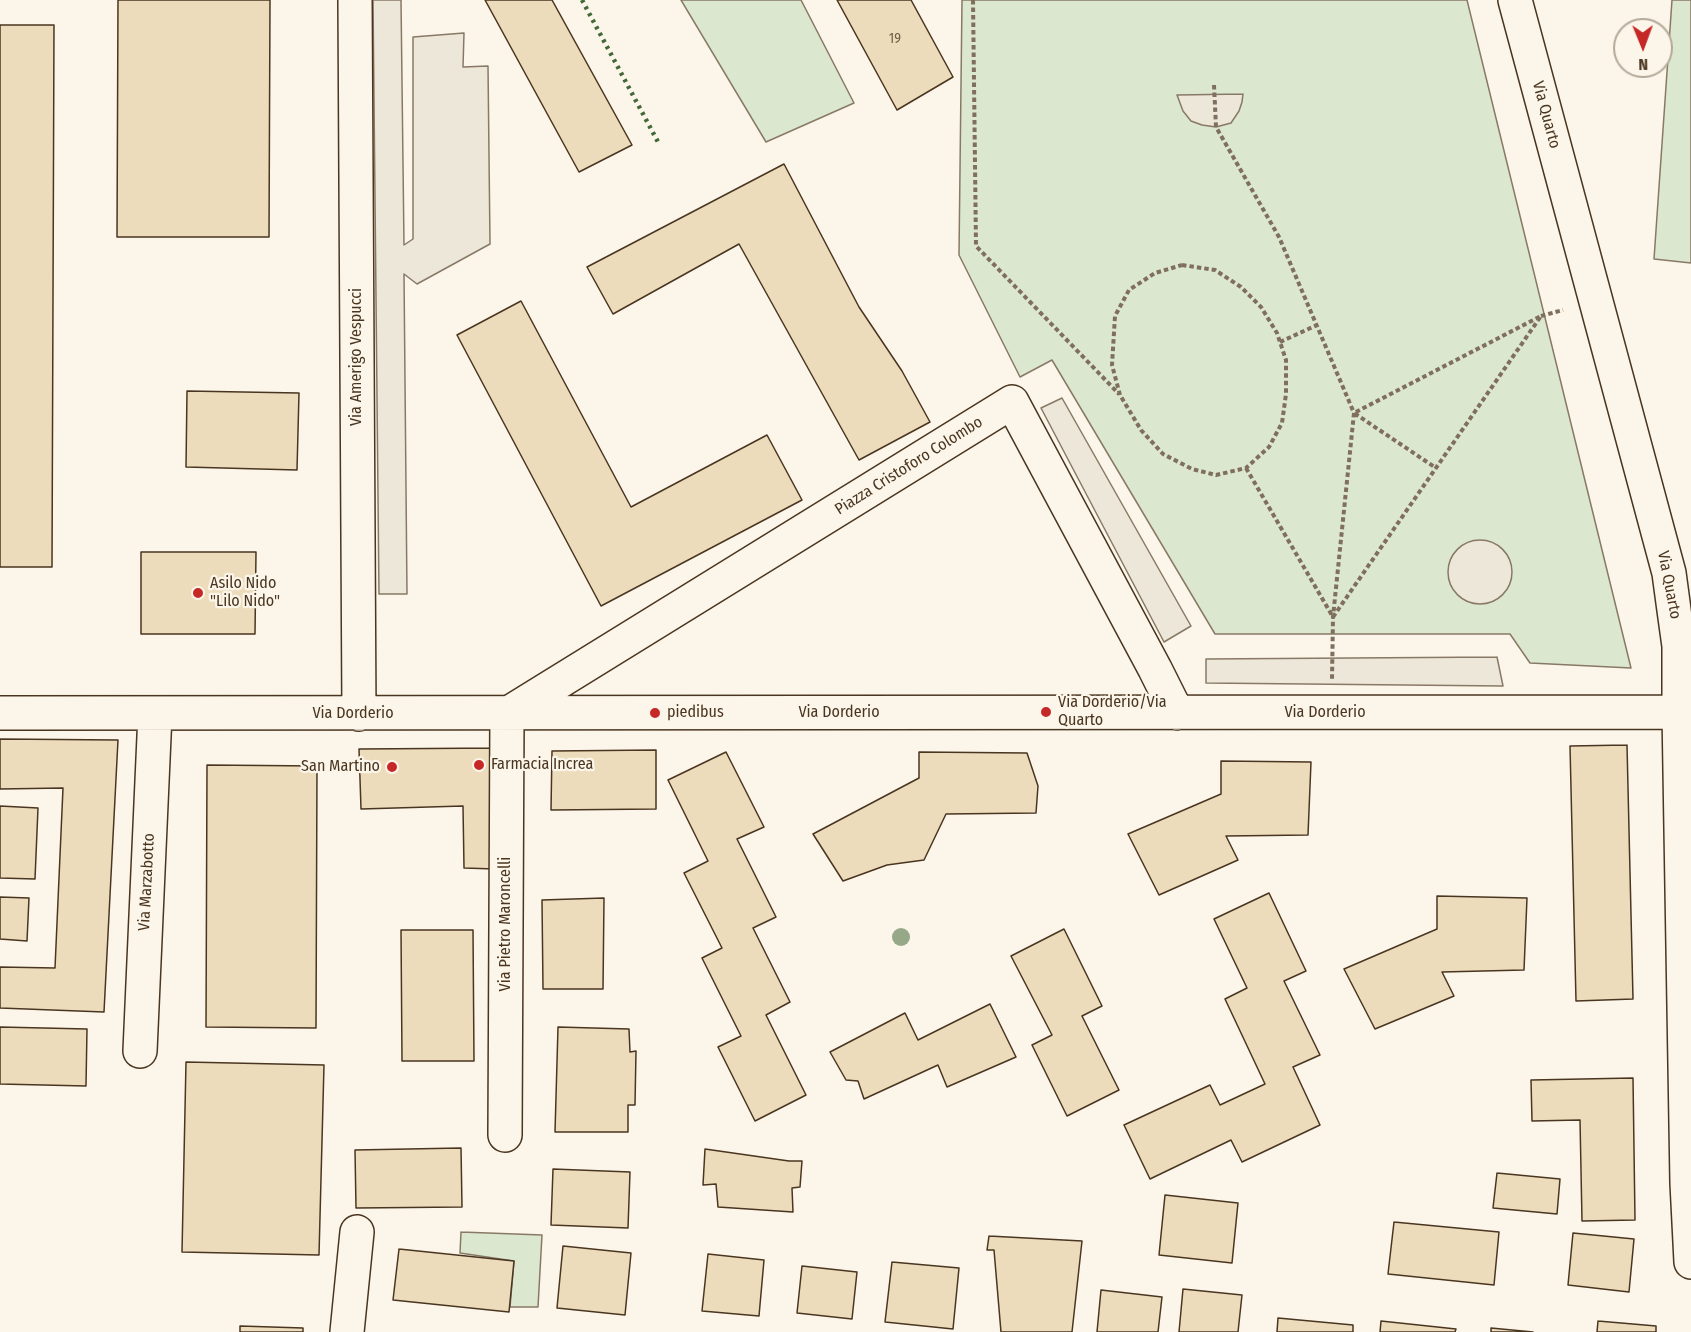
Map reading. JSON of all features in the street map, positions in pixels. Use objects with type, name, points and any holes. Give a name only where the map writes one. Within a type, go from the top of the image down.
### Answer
[{"type":"street","name":"Via Amerigo Vespucci","points":[[355,0],[359,714]]},
{"type":"street","name":"Via Quarto","points":[[1526,8],[1669,573],[1679,646],[1685,712],[1687,1183],[1691,1262]]},
{"type":"street","name":"Piazza Cristoforo Colombo","points":[[507,714],[1011,402],[1155,669],[1176,713]]},
{"type":"street","name":"Via Dorderio","points":[[0,713],[1685,712]]},
{"type":"street","name":"Via Marzabotto","points":[[140,1051],[155,714]]},
{"type":"street","name":"Via Pietro Maroncelli","points":[[505,1135],[507,714]]},
{"type":"street","points":[[347,1332],[357,1232]]},
{"type":"path","points":[[973,0],[976,246],[1120,395],[1141,430],[1164,454],[1192,468],[1216,475],[1246,468],[1269,447],[1282,423],[1286,394],[1286,360],[1277,333],[1261,307],[1240,287],[1215,270],[1182,265],[1155,273],[1129,290],[1115,316],[1112,365],[1120,395]]},
{"type":"path","points":[[1214,85],[1216,127],[1280,237],[1354,413],[1333,617],[1331,713]]},
{"type":"path","points":[[1333,617],[1541,316],[1354,413]]},
{"type":"path","points":[[1280,342],[1317,325]]},
{"type":"path","points":[[1354,413],[1436,468]]},
{"type":"path","points":[[1246,468],[1333,617]]},
{"type":"green space","points":[[681,0],[801,0],[854,103],[766,142]]},
{"type":"green space","points":[[962,0],[1467,0],[1631,668],[1530,663],[1510,634],[1215,634],[1052,360],[1020,377],[959,255]]},
{"type":"green space","points":[[1672,0],[1691,0],[1691,263],[1654,259],[1667,78],[1673,78],[1673,18],[1671,18]]},
{"type":"green space","points":[[461,1232],[542,1235],[538,1307],[510,1307],[514,1261],[460,1253]]},
{"type":"shaded area","points":[[373,0],[401,0],[404,245],[413,239],[413,37],[464,33],[463,67],[488,66],[490,244],[417,284],[404,274],[407,594],[379,594]]},
{"type":"shaded area","points":[[1243,94],[1239,111],[1231,123],[1216,127],[1191,121],[1183,111],[1177,95]]},
{"type":"shaded area","points":[[1062,398],[1191,626],[1164,642],[1041,408]]},
{"type":"shaded area","points":[[1480,540],[1492,542],[1503,549],[1510,560],[1512,572],[1510,584],[1503,595],[1492,602],[1480,604],[1468,602],[1457,595],[1450,584],[1448,572],[1450,560],[1457,549],[1468,542]]},
{"type":"shaded area","points":[[1497,657],[1503,686],[1206,683],[1206,659]]},
{"type":"building","points":[[118,0],[270,0],[269,237],[117,237]]},
{"type":"building","points":[[485,0],[552,0],[632,145],[579,172]]},
{"type":"building","points":[[837,0],[911,0],[953,77],[897,110]]},
{"type":"building","points":[[0,25],[54,25],[52,567],[0,567]]},
{"type":"building","points":[[784,164],[859,307],[902,371],[930,422],[859,460],[739,244],[613,314],[587,267]]},
{"type":"building","points":[[521,301],[631,507],[767,435],[802,500],[601,606],[457,335]]},
{"type":"building","points":[[187,391],[299,393],[297,470],[186,467]]},
{"type":"building","name":"Asilo Nido \"Lilo Nido\"","points":[[141,552],[256,552],[255,634],[141,634]]},
{"type":"building","points":[[0,739],[118,740],[104,1012],[0,1008],[0,967],[55,968],[63,788],[0,789]]},
{"type":"building","points":[[1627,745],[1633,999],[1576,1001],[1570,746]]},
{"type":"building","points":[[499,748],[495,869],[464,868],[463,806],[361,809],[359,749]]},
{"type":"building","points":[[656,750],[656,809],[551,810],[552,751]]},
{"type":"building","points":[[726,752],[764,827],[737,839],[776,917],[753,928],[790,1002],[766,1015],[806,1095],[755,1121],[718,1047],[741,1036],[702,958],[722,948],[684,873],[708,861],[668,780]]},
{"type":"building","points":[[919,752],[1027,753],[1038,786],[1036,813],[946,814],[924,860],[887,865],[843,881],[813,834],[919,778]]},
{"type":"building","points":[[1221,761],[1311,762],[1308,835],[1226,836],[1238,860],[1159,895],[1128,834],[1221,794]]},
{"type":"building","points":[[207,765],[317,766],[316,1028],[206,1027]]},
{"type":"building","points":[[0,806],[38,808],[35,879],[0,878]]},
{"type":"building","points":[[1269,893],[1306,971],[1284,981],[1320,1055],[1293,1067],[1320,1125],[1242,1162],[1231,1140],[1150,1179],[1124,1125],[1210,1085],[1220,1105],[1265,1084],[1225,999],[1247,988],[1214,919]]},
{"type":"building","points":[[1437,896],[1527,898],[1524,970],[1442,972],[1454,996],[1375,1029],[1344,969],[1437,929]]},
{"type":"building","points":[[0,897],[29,898],[27,941],[0,939]]},
{"type":"building","points":[[604,898],[603,989],[543,989],[542,900]]},
{"type":"building","points":[[1064,929],[1102,1006],[1082,1016],[1119,1090],[1067,1116],[1032,1045],[1052,1035],[1011,956]]},
{"type":"building","points":[[401,930],[473,930],[474,1061],[402,1061]]},
{"type":"building","points":[[990,1004],[1016,1057],[947,1087],[938,1065],[864,1099],[858,1081],[846,1080],[830,1052],[905,1013],[918,1040]]},
{"type":"building","points":[[0,1027],[87,1029],[86,1086],[0,1084]]},
{"type":"building","points":[[558,1027],[629,1029],[630,1052],[636,1051],[635,1105],[628,1105],[628,1132],[555,1132]]},
{"type":"building","points":[[186,1062],[324,1065],[319,1255],[182,1252]]},
{"type":"building","points":[[1633,1078],[1635,1220],[1582,1221],[1580,1120],[1532,1121],[1531,1080]]},
{"type":"building","points":[[461,1148],[462,1207],[356,1208],[355,1150]]},
{"type":"building","points":[[705,1149],[802,1161],[800,1187],[792,1188],[793,1212],[718,1207],[716,1184],[703,1185]]},
{"type":"building","points":[[553,1169],[630,1172],[628,1228],[551,1225]]},
{"type":"building","points":[[1497,1173],[1560,1179],[1557,1214],[1493,1208]]},
{"type":"building","points":[[1165,1195],[1238,1203],[1232,1263],[1159,1255]]},
{"type":"building","points":[[1394,1222],[1499,1232],[1494,1285],[1388,1274]]},
{"type":"building","points":[[1573,1233],[1634,1239],[1629,1292],[1568,1285]]},
{"type":"building","points":[[989,1236],[1082,1241],[1072,1332],[1001,1332],[994,1250],[987,1250]]},
{"type":"building","points":[[563,1246],[631,1253],[625,1315],[557,1308]]},
{"type":"building","points":[[399,1249],[514,1261],[509,1312],[393,1300]]},
{"type":"building","points":[[708,1254],[764,1260],[759,1316],[702,1311]]},
{"type":"building","points":[[892,1262],[959,1268],[953,1329],[885,1322]]},
{"type":"building","points":[[802,1266],[857,1272],[852,1319],[797,1313]]},
{"type":"building","points":[[1183,1289],[1242,1295],[1238,1332],[1179,1332]]},
{"type":"building","points":[[1101,1290],[1162,1297],[1158,1332],[1097,1332]]},
{"type":"building","points":[[1278,1318],[1353,1325],[1353,1332],[1277,1332]]},
{"type":"building","points":[[1381,1321],[1456,1329],[1455,1332],[1380,1332]]},
{"type":"building","points":[[1598,1321],[1656,1326],[1656,1332],[1597,1332]]},
{"type":"building","points":[[240,1326],[303,1328],[303,1332],[240,1332]]},
{"type":"building","points":[[1491,1328],[1533,1332],[1491,1332]]},
{"type":"hedge","points":[[582,0],[658,142]]},
{"type":"place","name":"Asilo Nido \"Lilo Nido\"","points":[[198,593]]},
{"type":"place","name":"Via Dorderio/Via Quarto","points":[[1046,712]]},
{"type":"place","name":"piedibus","points":[[655,713]]},
{"type":"place","name":"Farmacia Increa","points":[[479,765]]},
{"type":"place","name":"San Martino","points":[[392,767]]}]
